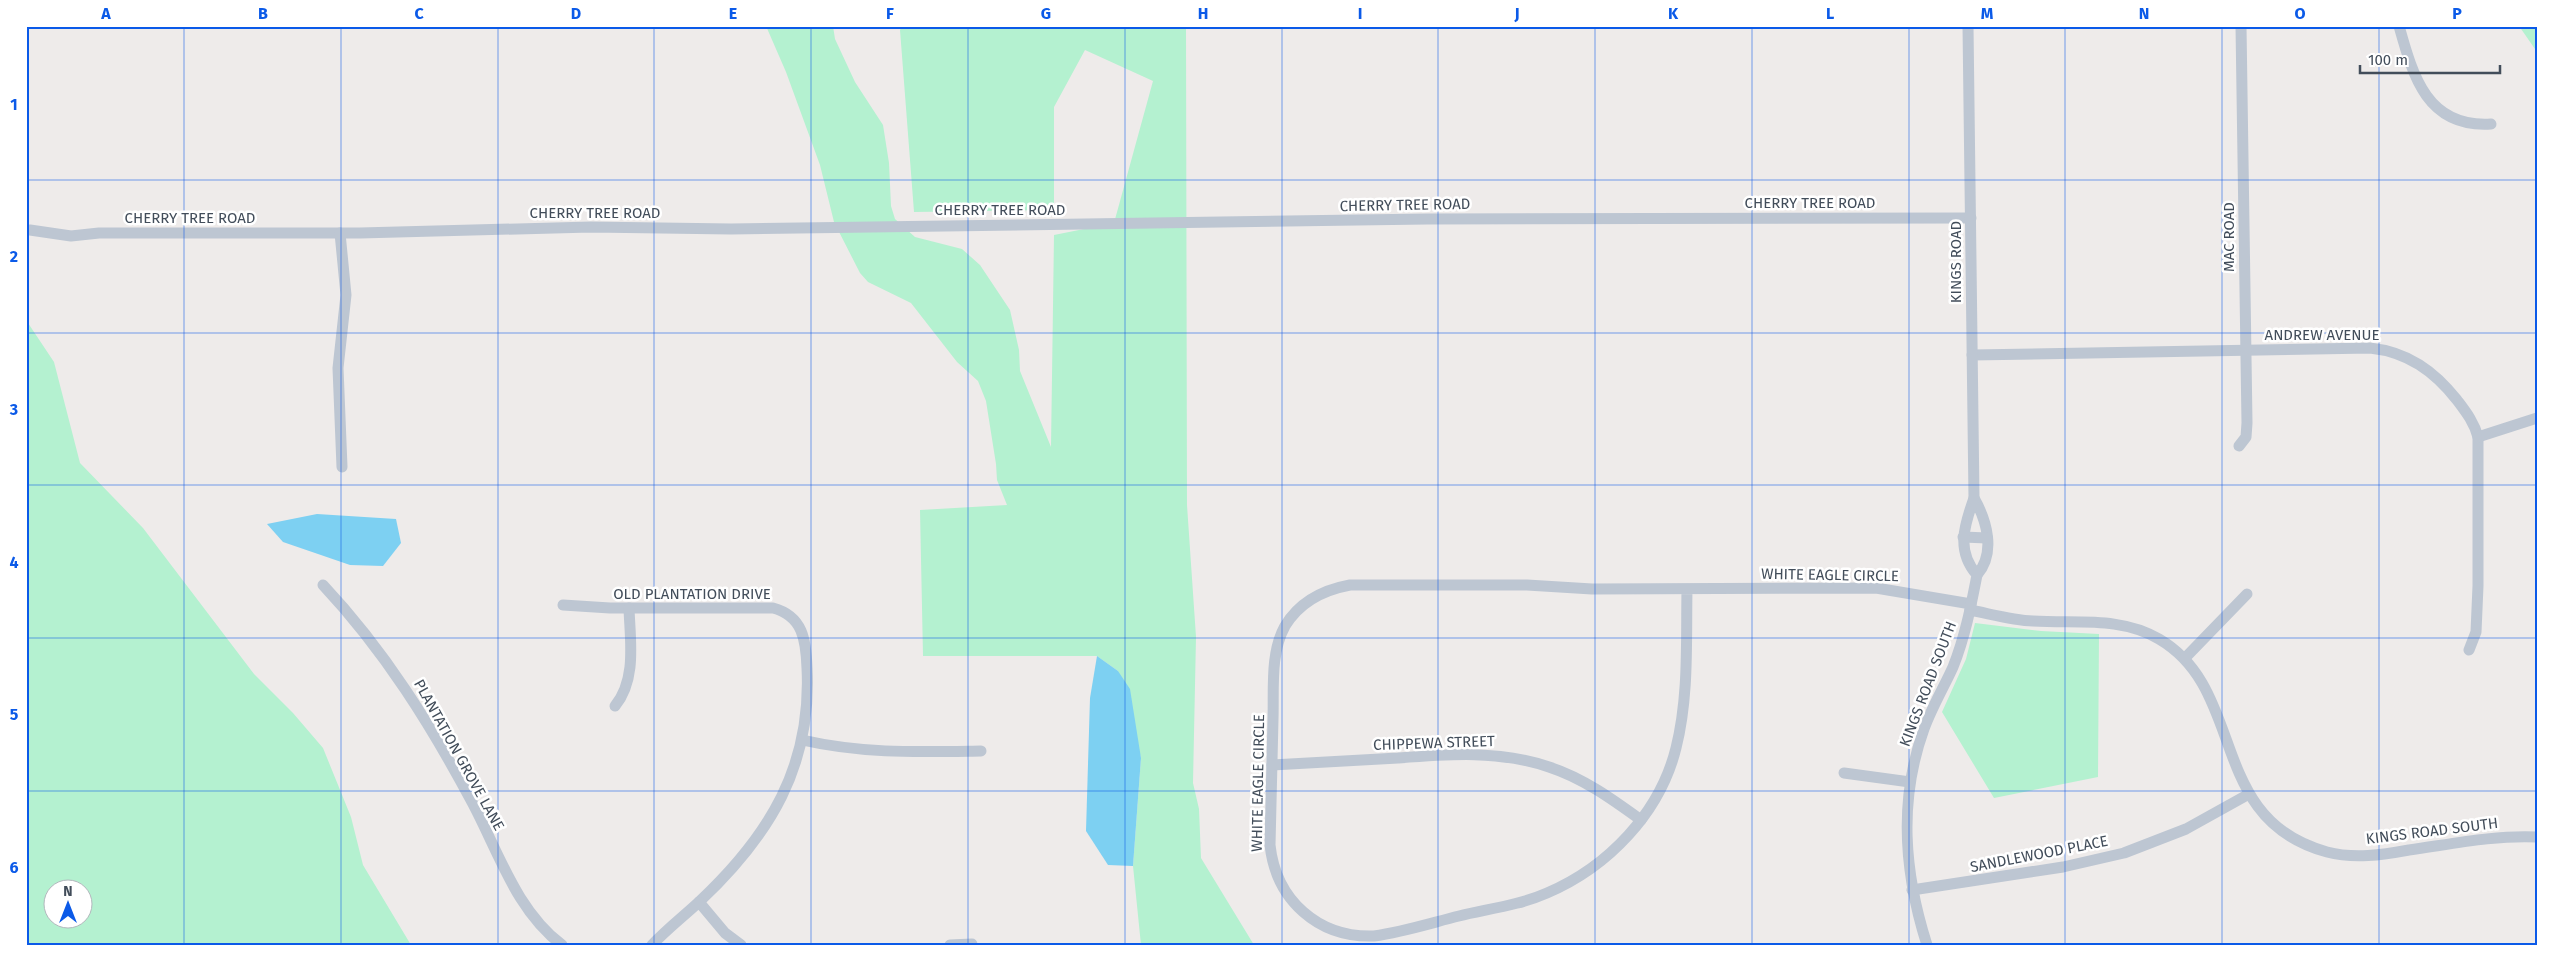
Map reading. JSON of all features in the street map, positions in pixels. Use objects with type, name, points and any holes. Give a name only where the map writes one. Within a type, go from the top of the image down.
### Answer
[{"type":"street","name":"KINGS ROAD","points":[[1968,26],[1974,498],[1963,537],[1964,552],[1969,566],[1977,575]]},
{"type":"street","name":"MAC ROAD","points":[[2239,446],[2247,430],[2241,26]]},
{"type":"street","points":[[2399,26],[2419,86],[2430,102],[2450,116],[2466,123],[2491,124]]},
{"type":"street","name":"CHERRY TREE ROAD","points":[[30,230],[71,236],[99,233],[340,233],[591,227],[731,229],[1427,219],[1971,218]]},
{"type":"street","points":[[340,233],[346,294],[338,368],[342,467]]},
{"type":"street","name":"ANDREW AVENUE","points":[[1972,354],[2370,348],[2400,354],[2438,378],[2470,418],[2478,437],[2478,586],[2476,632],[2469,650]]},
{"type":"street","points":[[2478,437],[2537,418]]},
{"type":"street","name":"KINGS ROAD","points":[[1971,607],[1977,575],[1986,565],[1988,538],[1984,515],[1974,498]]},
{"type":"street","points":[[1963,537],[1988,538]]},
{"type":"street","name":"PLANTATION GROVE LANE","points":[[323,585],[364,630],[406,690],[474,806],[518,893],[540,925],[562,945]]},
{"type":"street","name":"WHITE EAGLE CIRCLE","points":[[1687,589],[1685,692],[1682,720],[1670,768],[1658,794],[1641,820],[1613,851],[1596,865],[1546,894],[1385,934],[1353,936],[1331,930],[1312,920],[1290,900],[1275,874],[1270,845],[1275,657],[1279,641],[1295,613],[1306,602],[1324,592],[1360,585],[1527,585],[1592,589],[1876,588],[1971,607]]},
{"type":"street","points":[[2185,658],[2247,594]]},
{"type":"street","name":"OLD PLANTATION DRIVE","points":[[563,605],[629,608],[766,607],[779,609],[789,615],[798,624],[806,641],[807,703],[802,740],[788,785],[764,831],[739,862],[652,945]]},
{"type":"street","name":"KINGS ROAD SOUTH","points":[[1927,945],[1912,890],[1906,833],[1910,782],[1924,729],[1952,668],[1967,626],[1971,607],[2018,620],[2128,626],[2158,638],[2185,658],[2207,688],[2231,755],[2249,794],[2261,811],[2288,834],[2317,849],[2347,855],[2376,855],[2498,837],[2537,838]]},
{"type":"street","points":[[615,706],[624,692],[630,670],[629,608]]},
{"type":"street","points":[[802,740],[855,750],[892,753],[981,751]]},
{"type":"street","name":"CHIPPEWA STREET","points":[[1272,765],[1463,754],[1508,756],[1550,767],[1577,778],[1641,820]]},
{"type":"street","points":[[1844,773],[1910,782]]},
{"type":"street","name":"SANDLEWOOD PLACE","points":[[1912,890],[2063,867],[2124,853],[2186,828],[2249,794]]},
{"type":"street","points":[[699,902],[726,933],[741,945]]},
{"type":"street","points":[[950,945],[972,944]]},
{"type":"green space","points":[[766,26],[833,26],[835,39],[855,82],[883,125],[889,163],[891,206],[895,219],[915,237],[962,249],[980,265],[1010,310],[1019,350],[1020,371],[1051,447],[1054,235],[1114,223],[1153,81],[1085,50],[1054,107],[1054,210],[914,212],[900,30],[902,26],[1186,26],[1187,505],[1196,637],[1193,783],[1199,809],[1201,858],[1254,945],[1141,945],[1133,866],[1141,758],[1118,671],[1097,656],[923,656],[920,510],[1007,505],[997,480],[986,401],[978,381],[957,362],[911,303],[868,282],[860,273],[834,222],[820,165],[786,72]]},
{"type":"green space","points":[[2519,26],[2537,26],[2537,52],[2535,49]]},
{"type":"green space","points":[[26,320],[54,362],[80,463],[143,528],[254,674],[293,713],[323,748],[351,817],[363,865],[411,945],[26,945]]},
{"type":"green space","points":[[1975,623],[2041,631],[2099,634],[2098,777],[1994,798],[1942,712],[1966,659]]},
{"type":"water","points":[[317,514],[396,519],[401,543],[383,566],[350,565],[283,542],[267,524]]},
{"type":"water","points":[[1097,656],[1118,671],[1130,689],[1141,758],[1133,866],[1108,865],[1086,831],[1090,698]]}]
